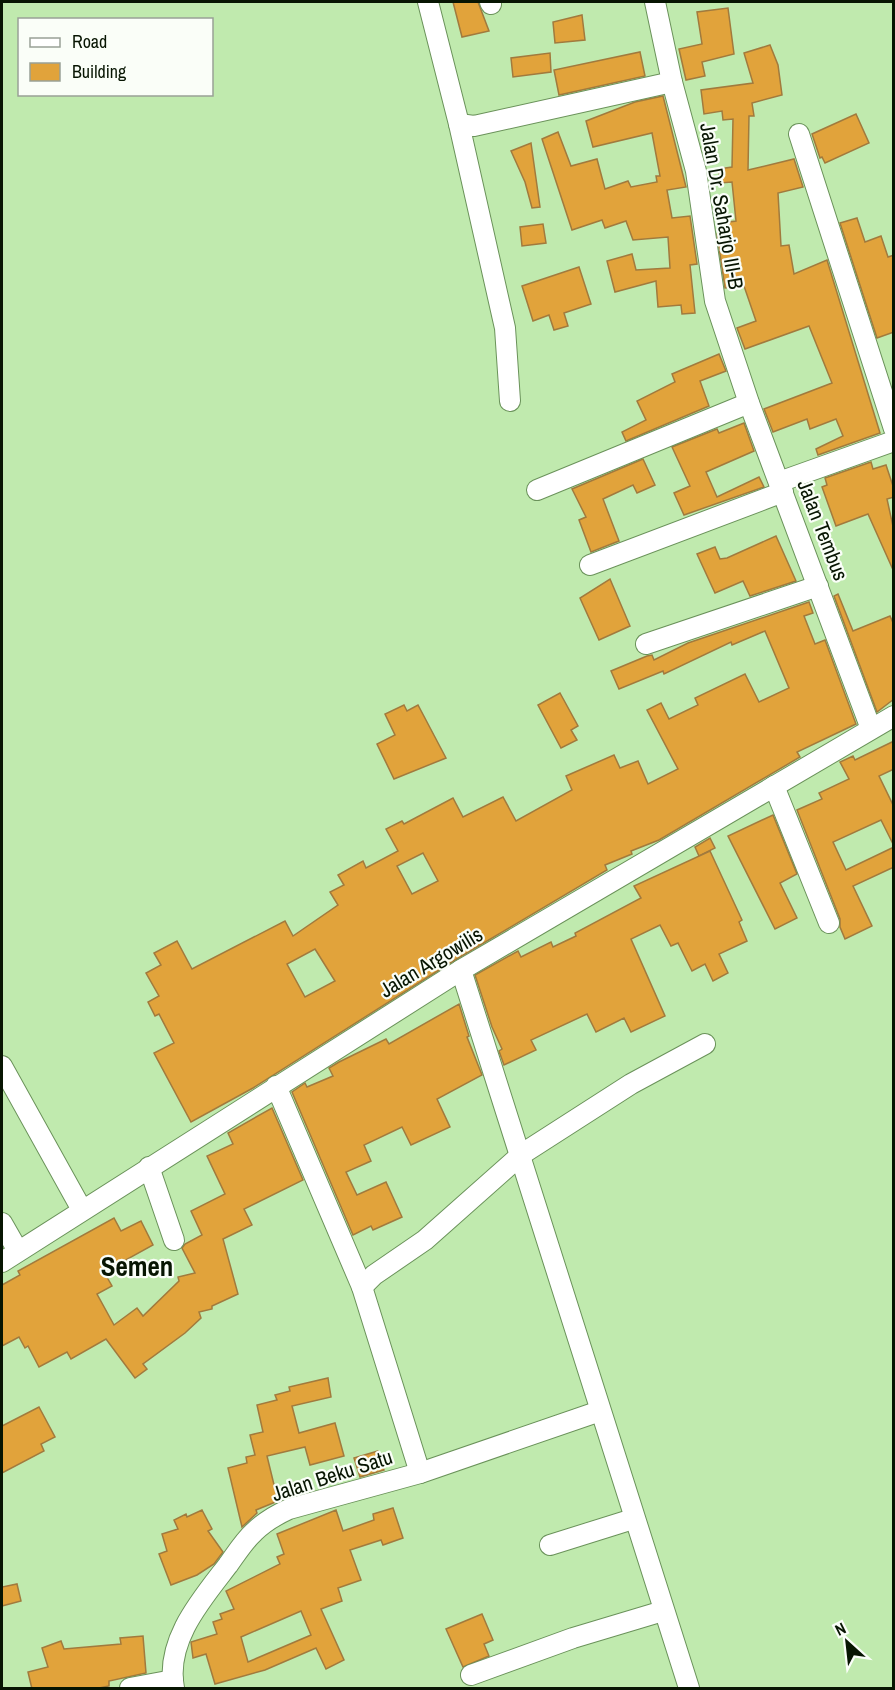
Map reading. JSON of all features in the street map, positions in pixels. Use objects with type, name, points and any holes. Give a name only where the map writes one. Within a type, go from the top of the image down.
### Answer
[{"type":"street","points":[[428,2],[506,328],[510,401]]},
{"type":"street","name":"Jalan Dr. Saharjo III-B","points":[[655,2],[672,82],[696,171],[715,301],[730,348]]},
{"type":"street","points":[[459,124],[474,126],[672,82]]},
{"type":"street","points":[[799,134],[894,429]]},
{"type":"street","name":"Jalan Tembus","points":[[730,348],[871,729]]},
{"type":"street","points":[[537,490],[749,403]]},
{"type":"street","points":[[590,565],[894,441]]},
{"type":"street","points":[[646,644],[818,586]]},
{"type":"street","name":"Jalan Argowilis","points":[[10,1257],[461,970],[894,716]]},
{"type":"street","points":[[774,786],[829,923]]},
{"type":"street","points":[[461,970],[522,1154],[633,1519],[689,1689]]},
{"type":"street","points":[[362,1287],[374,1275],[425,1240],[522,1154],[631,1084],[705,1044]]},
{"type":"street","points":[[2,1066],[82,1210]]},
{"type":"street","points":[[276,1086],[362,1287],[420,1473]]},
{"type":"street","points":[[149,1167],[174,1240]]},
{"type":"street","points":[[2,1223],[10,1257]]},
{"type":"street","name":"Jalan Beku Satu","points":[[173,1684],[177,1649],[194,1610],[253,1532],[289,1509],[420,1473],[600,1411]]},
{"type":"street","points":[[550,1545],[633,1519]]},
{"type":"street","points":[[471,1675],[573,1638],[663,1611]]},
{"type":"street","points":[[130,1689],[173,1684]]},
{"type":"building","points":[[453,2],[478,2],[489,31],[462,37]]},
{"type":"building","points":[[728,8],[734,54],[702,62],[705,76],[686,80],[679,49],[702,44],[697,12]]},
{"type":"building","points":[[582,15],[585,40],[555,43],[553,22]]},
{"type":"building","points":[[770,45],[778,65],[782,95],[752,103],[754,116],[749,116],[748,170],[794,159],[803,187],[778,193],[781,246],[789,245],[794,274],[827,260],[880,433],[818,455],[816,449],[843,436],[836,419],[810,429],[807,419],[773,432],[764,409],[832,383],[809,326],[745,349],[737,328],[756,321],[744,286],[725,288],[717,234],[722,233],[721,223],[736,221],[732,182],[720,183],[719,169],[732,167],[733,119],[723,120],[722,111],[704,114],[701,90],[753,83],[744,53]]},
{"type":"building","points":[[640,52],[645,76],[559,95],[554,70]]},
{"type":"building","points":[[550,53],[551,72],[513,77],[511,58]]},
{"type":"building","points":[[663,96],[686,187],[667,190],[672,218],[690,216],[697,264],[690,265],[695,313],[682,314],[681,305],[658,307],[656,281],[615,292],[607,261],[632,254],[636,270],[670,268],[668,237],[633,240],[626,221],[605,228],[602,220],[572,230],[542,139],[558,132],[571,166],[597,159],[605,189],[628,181],[631,187],[657,182],[656,176],[660,176],[652,133],[593,147],[586,121],[635,102]]},
{"type":"building","points":[[856,114],[869,143],[825,163],[822,157],[820,158],[812,134]]},
{"type":"building","points":[[531,143],[540,207],[532,208],[525,182],[511,151]]},
{"type":"building","points":[[857,218],[865,242],[881,236],[888,257],[894,255],[894,332],[877,338],[840,223]]},
{"type":"building","points":[[543,224],[546,243],[522,246],[520,227]]},
{"type":"building","points":[[579,267],[591,304],[564,313],[568,326],[554,330],[549,315],[533,321],[522,286]]},
{"type":"building","points":[[719,354],[726,371],[700,381],[709,406],[626,441],[622,432],[646,420],[637,401],[675,382],[672,374]]},
{"type":"building","points":[[744,423],[754,451],[706,472],[717,497],[759,477],[764,487],[684,515],[674,493],[690,486],[672,447],[717,429],[719,433]]},
{"type":"building","points":[[643,459],[655,485],[637,493],[633,485],[603,499],[619,541],[591,552],[579,520],[586,517],[572,489]]},
{"type":"building","points":[[871,462],[873,469],[886,465],[894,489],[894,497],[887,499],[894,531],[894,572],[868,514],[836,526],[822,487],[827,485],[825,478]]},
{"type":"building","points":[[776,536],[796,581],[750,596],[743,581],[715,593],[697,554],[715,547],[720,559],[727,558]]},
{"type":"building","points":[[610,579],[630,626],[599,640],[580,598]]},
{"type":"building","points":[[838,594],[853,631],[890,616],[894,625],[894,699],[877,712],[834,596]]},
{"type":"building","points":[[809,602],[813,613],[804,616],[815,644],[825,640],[856,724],[797,752],[800,757],[659,840],[605,865],[607,870],[455,960],[253,1088],[191,1122],[154,1053],[174,1043],[159,1014],[155,1016],[148,1002],[159,996],[146,973],[161,965],[154,953],[177,941],[192,969],[285,921],[293,936],[338,905],[330,892],[344,885],[338,875],[363,861],[366,868],[398,851],[386,829],[402,821],[404,824],[453,798],[463,817],[503,797],[516,821],[572,790],[566,776],[614,755],[620,768],[638,761],[648,784],[678,769],[647,710],[661,703],[669,719],[698,705],[695,698],[745,674],[759,702],[789,688],[765,631],[732,645],[731,642],[664,674],[663,671],[619,689],[611,671],[647,656],[652,655],[654,660],[688,643]],"holes":[[[423,853],[438,881],[412,894],[397,866]],[[315,949],[335,981],[305,997],[287,964]]]},
{"type":"building","points":[[560,693],[578,726],[571,730],[577,740],[561,748],[538,705]]},
{"type":"building","points":[[404,705],[407,711],[418,705],[446,758],[394,779],[377,744],[395,735],[385,714]]},
{"type":"building","points":[[894,741],[894,769],[879,776],[894,807],[894,846],[881,820],[833,842],[846,870],[894,847],[894,867],[853,886],[872,926],[845,939],[840,927],[840,919],[797,810],[822,799],[819,793],[849,779],[840,762],[853,756],[855,760]]},
{"type":"building","points":[[773,815],[797,874],[780,883],[797,918],[775,929],[728,836]]},
{"type":"building","points":[[710,838],[715,848],[699,856],[695,847]]},
{"type":"building","points":[[710,851],[742,920],[739,922],[747,941],[719,954],[728,973],[713,981],[705,964],[692,971],[678,943],[671,946],[660,925],[631,939],[665,1016],[631,1032],[624,1018],[596,1032],[587,1014],[531,1040],[536,1050],[504,1065],[499,1051],[502,1049],[492,1027],[475,975],[518,951],[521,957],[551,942],[553,947],[576,936],[575,933],[641,898],[634,886]]},
{"type":"building","points":[[459,1004],[469,1036],[467,1037],[482,1075],[437,1099],[450,1127],[411,1145],[402,1127],[364,1145],[371,1161],[346,1172],[357,1195],[386,1182],[402,1217],[373,1230],[371,1226],[353,1235],[292,1092],[305,1083],[307,1087],[333,1076],[329,1068],[339,1062],[386,1039],[389,1044]]},
{"type":"building","points":[[272,1108],[303,1180],[244,1209],[252,1225],[223,1239],[238,1294],[212,1306],[212,1309],[199,1312],[201,1318],[185,1333],[143,1364],[147,1369],[135,1378],[106,1339],[71,1359],[67,1352],[39,1367],[28,1346],[25,1348],[19,1337],[2,1346],[2,1285],[20,1275],[18,1271],[114,1218],[121,1231],[141,1221],[153,1245],[104,1272],[112,1286],[97,1294],[114,1325],[137,1308],[143,1316],[179,1281],[178,1277],[195,1273],[182,1248],[202,1235],[191,1211],[225,1194],[207,1156],[233,1144],[228,1133]]},
{"type":"building","points":[[328,1378],[331,1397],[292,1406],[299,1433],[335,1423],[344,1456],[310,1465],[305,1447],[267,1456],[278,1501],[256,1510],[257,1513],[242,1527],[228,1468],[247,1463],[246,1457],[255,1455],[250,1435],[263,1432],[257,1405],[277,1400],[275,1395],[290,1391],[289,1387]]},
{"type":"building","points":[[39,1407],[55,1437],[41,1444],[44,1451],[2,1473],[2,1426]]},
{"type":"building","points":[[378,1451],[384,1470],[360,1477],[354,1458]]},
{"type":"building","points":[[393,1508],[403,1538],[383,1545],[381,1540],[350,1550],[361,1580],[338,1588],[342,1601],[321,1609],[344,1660],[326,1669],[316,1648],[265,1670],[215,1684],[206,1654],[193,1658],[191,1642],[217,1634],[213,1622],[222,1619],[220,1614],[234,1609],[226,1591],[280,1564],[277,1557],[284,1554],[277,1534],[336,1510],[343,1531],[374,1520],[373,1514]],"holes":[[[301,1611],[311,1635],[248,1662],[241,1637]]]},
{"type":"building","points":[[202,1510],[212,1529],[208,1531],[223,1552],[214,1564],[197,1575],[171,1585],[159,1554],[167,1551],[162,1534],[178,1529],[174,1520]]},
{"type":"building","points":[[17,1584],[21,1601],[2,1606],[2,1587]]},
{"type":"building","points":[[482,1614],[493,1640],[484,1644],[489,1656],[463,1667],[446,1629]]},
{"type":"building","points":[[143,1636],[146,1673],[109,1681],[109,1686],[94,1689],[32,1689],[28,1672],[48,1667],[42,1648],[61,1641],[64,1649],[121,1644],[120,1638]]},
{"type":"district","name":"Semen","points":[[137,1266]]}]
